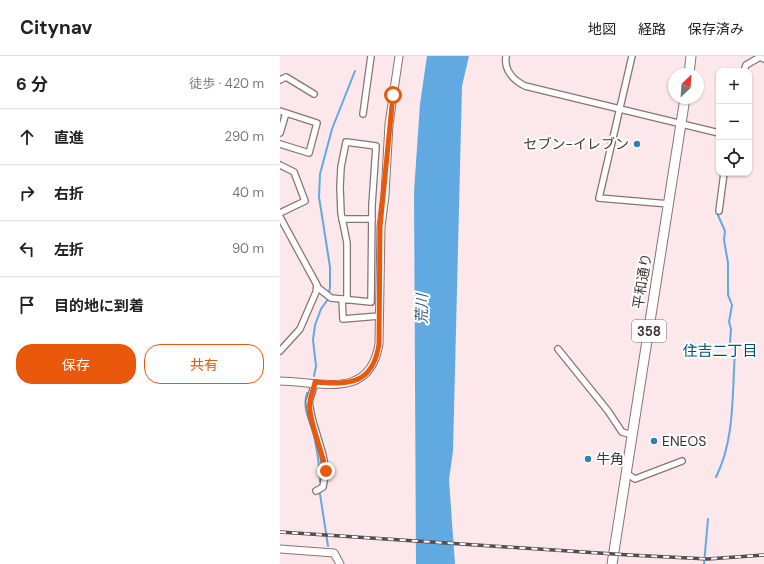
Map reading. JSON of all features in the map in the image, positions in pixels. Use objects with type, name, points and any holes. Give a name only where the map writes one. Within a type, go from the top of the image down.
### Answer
[{"type":"highway","points":[[690,68],[691,56]]},
{"type":"highway","name":"平和通り","points":[[612,564],[684,104]]},
{"type":"street","points":[[363,114],[371,56]]},
{"type":"street","points":[[280,381],[346,384],[356,381],[370,370],[377,358],[380,227],[385,195],[389,124],[399,56]]},
{"type":"street","points":[[506,56],[507,66],[511,76],[517,82],[525,86],[716,132]]},
{"type":"street","points":[[632,56],[599,198],[669,204]]},
{"type":"street","points":[[745,68],[746,65],[761,57]]},
{"type":"street","points":[[280,80],[286,77],[314,94]]},
{"type":"street","points":[[280,133],[283,112],[317,123],[309,153],[280,144]]},
{"type":"street","points":[[280,217],[306,263],[317,287],[331,298],[344,300],[371,302],[372,220],[376,146],[346,142],[341,167],[340,187],[342,219],[347,243],[344,300],[343,319],[379,316]]},
{"type":"street","points":[[280,166],[294,172],[305,201],[280,213]]},
{"type":"street","points":[[719,211],[724,176]]},
{"type":"street","points":[[342,219],[372,220]]},
{"type":"street","points":[[280,351],[300,330],[317,287]]},
{"type":"street","points":[[558,349],[608,411],[622,432],[632,435]]},
{"type":"street","points":[[315,382],[310,402],[312,418],[323,454],[326,471],[323,487],[316,491]]},
{"type":"street","points":[[626,474],[635,479],[682,461]]},
{"type":"street","points":[[280,549],[334,553],[340,564]]},
{"type":"water","name":"荒川","points":[[427,56],[469,56],[462,86],[453,451],[449,480],[455,564],[416,564],[414,192],[420,104]]},
{"type":"waterway","points":[[314,376],[316,366],[313,340],[315,325],[321,309],[328,299],[330,287],[330,267],[319,197],[320,174],[332,129],[355,71]]},
{"type":"waterway","points":[[716,477],[727,448],[730,432],[735,352],[730,342],[731,329],[729,322],[732,305],[728,295],[728,263],[724,240],[725,231],[717,213]]},
{"type":"waterway","points":[[307,393],[305,404],[314,435],[319,464],[320,482]]},
{"type":"waterway","points":[[320,494],[328,546]]},
{"type":"waterway","points":[[704,564],[708,519]]},
{"type":"railway","points":[[280,532],[708,559],[764,555]]},
{"type":"place","name":"セブン-イレブン","points":[[637,144]]},
{"type":"place","name":"ENEOS","points":[[654,441]]},
{"type":"place","name":"牛角","points":[[588,459]]},
{"type":"district","name":"住吉二丁目","points":[[720,351]]},
{"type":"route","points":[[326,471],[323,454],[312,418],[310,402],[315,382],[346,384],[356,381],[370,370],[377,358],[379,344],[380,227],[385,195],[389,124],[393,95]]}]
